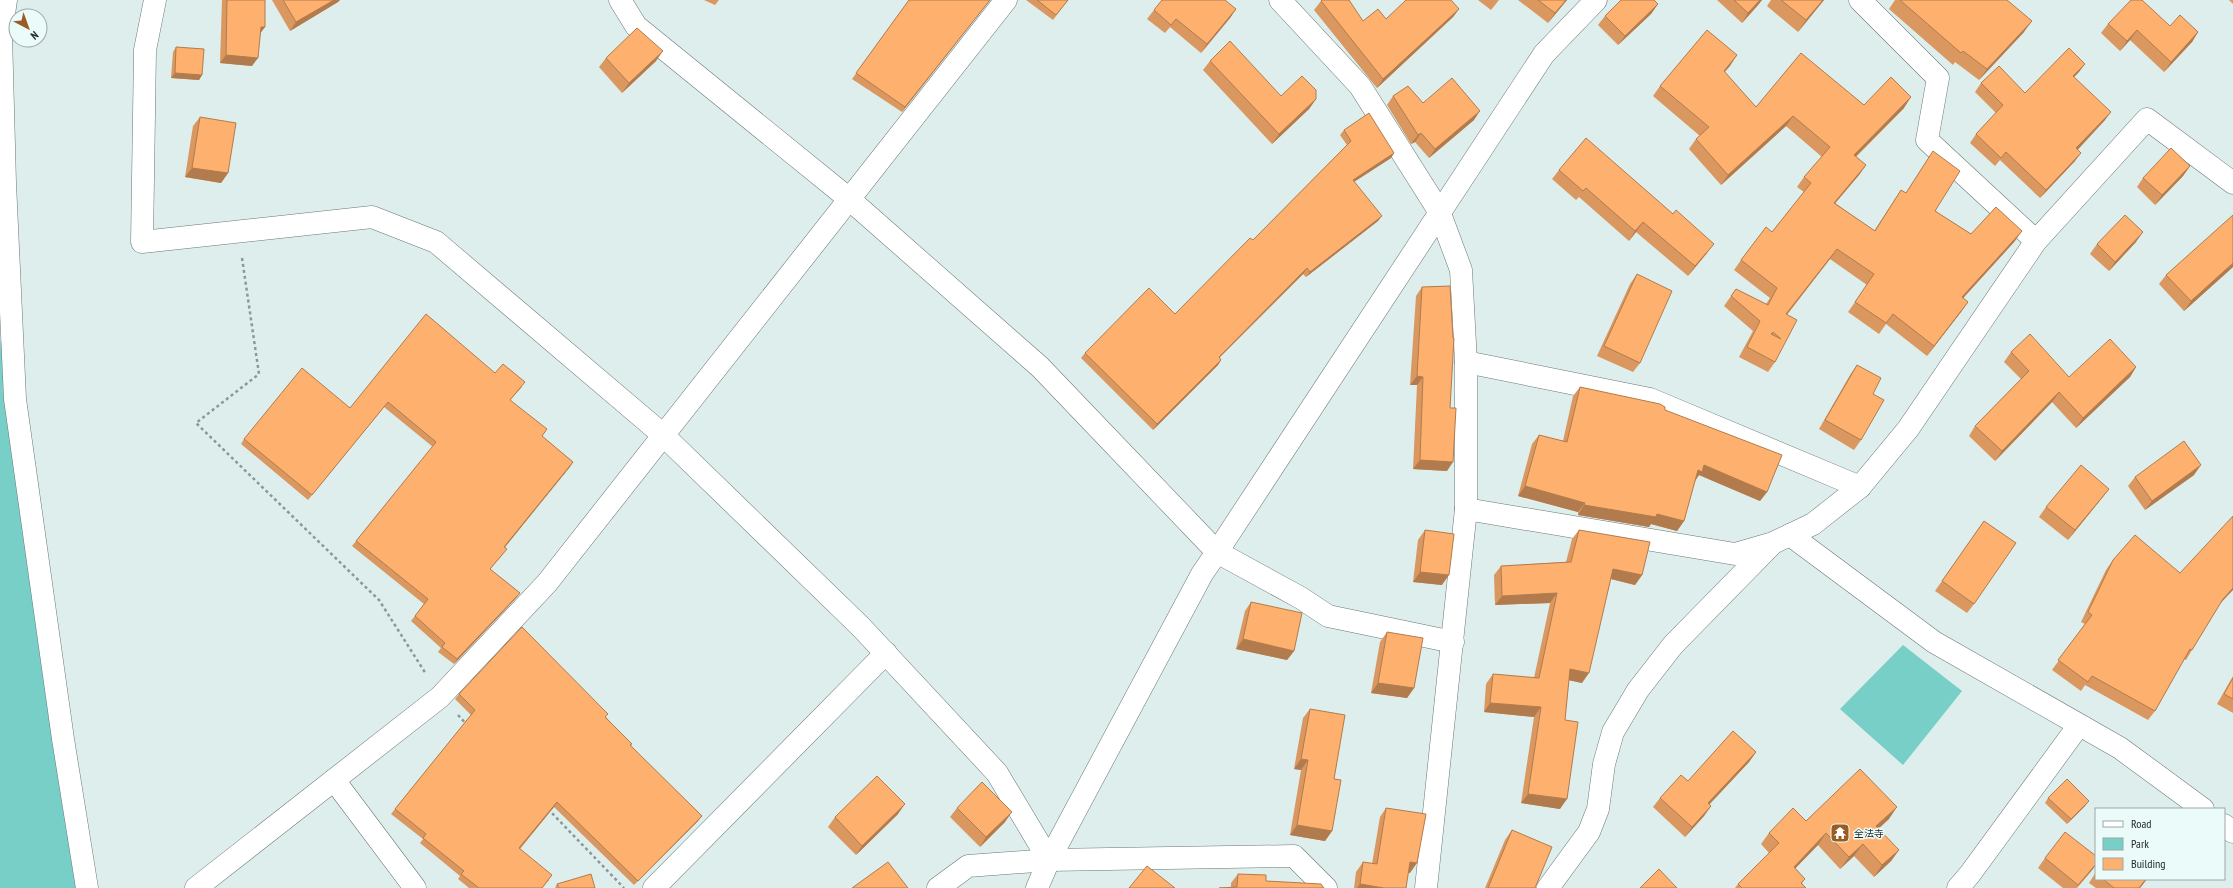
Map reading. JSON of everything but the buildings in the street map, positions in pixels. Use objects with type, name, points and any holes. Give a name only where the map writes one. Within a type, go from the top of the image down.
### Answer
[{"type":"street","points":[[6,0],[2,35],[3,90],[15,399],[63,739],[87,888]]},
{"type":"street","points":[[155,0],[146,50],[142,242],[372,217],[436,242],[662,434],[886,654],[998,773],[1049,860]]},
{"type":"street","points":[[620,0],[636,26],[848,198],[1040,367],[1217,552],[1301,598],[1328,616],[1453,642]]},
{"type":"street","points":[[196,888],[440,697],[546,582],[1006,0]]},
{"type":"street","points":[[1280,0],[1360,86],[1439,211],[1462,270],[1466,362],[1466,509],[1426,888]]},
{"type":"street","points":[[1037,888],[1049,860],[1198,581],[1439,211],[1544,54],[1596,0]]},
{"type":"street","points":[[1860,0],[1938,78],[1927,140],[2036,241]]},
{"type":"street","points":[[1466,509],[1735,554],[1781,539],[1813,524],[1860,487],[1908,429],[2036,241],[2147,119],[2233,183]]},
{"type":"street","points":[[1466,362],[1650,399],[1860,487]]},
{"type":"street","points":[[1781,539],[1934,642],[2120,748],[2202,808]]},
{"type":"street","points":[[1548,888],[1589,832],[1598,809],[1604,764],[1613,732],[1638,690],[1673,645],[1781,539]]},
{"type":"street","points":[[654,888],[886,654]]},
{"type":"street","points":[[1958,888],[1970,874],[2079,725]]},
{"type":"street","points":[[334,780],[415,888]]},
{"type":"street","points":[[2225,826],[2233,832]]},
{"type":"street","points":[[938,888],[968,866],[1049,860],[1294,856],[1326,888]]},
{"type":"path","points":[[238,232],[259,374],[196,423],[379,600],[440,697],[473,731]]},
{"type":"path","points":[[543,804],[624,888]]},
{"type":"green space","points":[[0,338],[85,888],[0,888]]},
{"type":"green space","points":[[1903,645],[1962,691],[1903,765],[1840,709]]},
{"type":"place","name":"全法寺","points":[[1840,833]]}]
